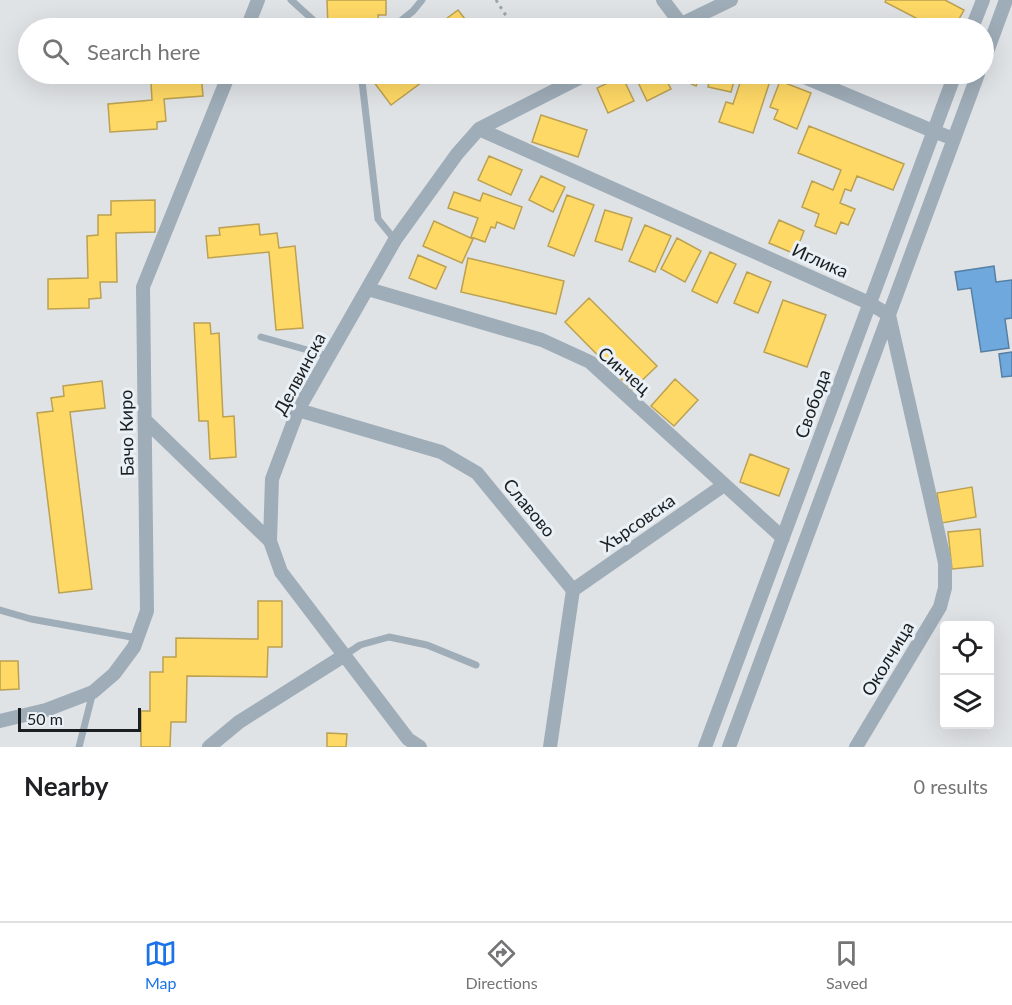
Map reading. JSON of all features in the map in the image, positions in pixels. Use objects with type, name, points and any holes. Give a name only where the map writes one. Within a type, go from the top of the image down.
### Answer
[{"type":"street","points":[[251,18],[258,0]]},
{"type":"street","points":[[663,0],[676,18]]},
{"type":"street","points":[[698,18],[731,0]]},
{"type":"street","points":[[976,18],[983,0]]},
{"type":"street","points":[[994,33],[1005,3]]},
{"type":"street","name":"Бачо Киро","points":[[0,721],[46,710],[93,692],[114,674],[134,647],[147,611],[143,287],[225,84]]},
{"type":"street","name":"Делвинска","points":[[419,747],[408,739],[281,572],[270,541],[272,479],[298,410],[395,240],[457,154],[479,129],[567,84]]},
{"type":"street","points":[[821,84],[954,139]]},
{"type":"street","name":"Свобода","points":[[705,747],[951,84]]},
{"type":"street","points":[[729,747],[974,84]]},
{"type":"street","name":"Иглика","points":[[479,129],[869,303],[889,315]]},
{"type":"street","name":"Синчец","points":[[368,289],[542,340],[590,362],[783,538]]},
{"type":"street","name":"Околчица","points":[[856,747],[940,607],[945,588],[945,563],[889,315]]},
{"type":"street","name":"Славово","points":[[298,410],[441,452],[477,473],[573,590]]},
{"type":"street","points":[[145,420],[270,541]]},
{"type":"street","name":"Хърсовска","points":[[573,590],[724,485]]},
{"type":"street","points":[[550,747],[573,590]]},
{"type":"street","points":[[209,747],[239,722],[345,655]]},
{"type":"lane","points":[[291,0],[311,18]]},
{"type":"lane","points":[[404,18],[422,0]]},
{"type":"lane","points":[[362,84],[378,219],[395,240]]},
{"type":"lane","points":[[261,337],[329,356]]},
{"type":"lane","points":[[0,610],[31,619],[137,638]]},
{"type":"lane","points":[[345,655],[360,645],[389,637],[427,645],[476,665]]},
{"type":"lane","points":[[79,747],[93,692]]},
{"type":"path","points":[[496,0],[508,18]]},
{"type":"building: Homes","points":[[327,0],[386,0],[386,15],[378,15],[378,18],[328,18]]},
{"type":"building: Homes","points":[[886,0],[945,0],[964,10],[960,18],[916,18],[885,2]]},
{"type":"building: Homes","points":[[458,10],[464,18],[447,18]]},
{"type":"building: Homes","points":[[151,84],[202,84],[203,96],[164,99],[166,121],[157,122],[157,129],[110,132],[108,104],[152,100]]},
{"type":"building: Homes","points":[[375,84],[419,84],[391,105]]},
{"type":"building: Homes","points":[[605,84],[626,84],[634,101],[608,113],[597,88]]},
{"type":"building: Homes","points":[[639,84],[668,84],[671,89],[647,101]]},
{"type":"building: Homes","points":[[709,84],[733,84],[731,92],[708,87]]},
{"type":"building: Homes","points":[[740,84],[769,84],[753,133],[719,122],[726,102],[733,104]]},
{"type":"building: Homes","points":[[779,84],[788,84],[811,93],[797,129],[774,119],[778,110],[770,107]]},
{"type":"building: Homes","points":[[541,115],[587,130],[578,157],[532,142]]},
{"type":"building: Homes","points":[[809,126],[904,164],[893,190],[857,176],[851,191],[845,189],[840,203],[855,209],[848,225],[841,222],[836,234],[815,226],[819,214],[802,207],[812,181],[833,190],[841,170],[798,153]]},
{"type":"building: Homes","points":[[489,156],[522,170],[511,195],[478,180]]},
{"type":"building: Homes","points":[[541,176],[565,187],[553,212],[529,200]]},
{"type":"building: Homes","points":[[454,192],[480,201],[483,193],[522,207],[514,229],[497,222],[495,228],[491,227],[485,242],[471,237],[478,218],[448,208]]},
{"type":"building: Homes","points":[[567,195],[594,205],[574,256],[548,246]]},
{"type":"building: Homes","points":[[155,200],[155,232],[116,233],[117,282],[100,282],[101,298],[89,299],[89,308],[48,309],[48,279],[88,278],[87,236],[98,235],[98,215],[111,215],[111,201]]},
{"type":"building: Homes","points":[[605,210],[632,218],[622,250],[595,241]]},
{"type":"building: Homes","points":[[779,220],[804,231],[795,254],[769,243]]},
{"type":"building: Homes","points":[[434,221],[473,239],[462,263],[423,246]]},
{"type":"building: Homes","points":[[259,224],[260,235],[277,233],[279,248],[295,246],[303,328],[276,330],[269,252],[208,258],[206,236],[220,235],[219,228]]},
{"type":"building: Homes","points":[[645,225],[671,236],[655,272],[629,261]]},
{"type":"building: Homes","points":[[677,238],[701,251],[685,282],[661,269]]},
{"type":"building: Homes","points":[[710,252],[736,264],[717,303],[692,291]]},
{"type":"building: Homes","points":[[418,255],[446,267],[436,289],[409,278]]},
{"type":"building: Homes","points":[[468,258],[564,281],[556,314],[461,292]]},
{"type":"building: Homes","points":[[747,272],[771,282],[758,313],[734,303]]},
{"type":"building: Homes","points":[[589,298],[657,366],[632,390],[565,322]]},
{"type":"building: Homes","points":[[783,300],[826,315],[807,367],[764,352]]},
{"type":"building: Homes","points":[[194,323],[210,323],[211,334],[219,333],[223,417],[234,416],[236,457],[210,459],[208,421],[199,421]]},
{"type":"building: Homes","points":[[675,379],[698,400],[674,426],[651,406]]},
{"type":"building: Homes","points":[[102,381],[105,408],[70,412],[92,589],[59,593],[37,413],[53,411],[51,398],[64,396],[63,386]]},
{"type":"building: Homes","points":[[750,454],[789,469],[779,496],[740,482]]},
{"type":"building: Homes","points":[[972,487],[976,517],[942,523],[937,493]]},
{"type":"building: Homes","points":[[980,529],[983,566],[952,569],[948,532]]},
{"type":"building: Homes","points":[[258,601],[282,601],[282,647],[268,647],[267,677],[187,676],[186,722],[171,722],[170,747],[141,747],[141,711],[150,711],[150,672],[163,672],[163,657],[176,657],[176,638],[258,639]]},
{"type":"building: Homes","points":[[0,661],[18,661],[19,689],[0,690]]},
{"type":"building: Homes","points":[[327,733],[347,734],[346,747],[327,747]]},
{"type":"building: Schools","points":[[994,266],[996,282],[1012,280],[1012,318],[1005,319],[1009,348],[981,352],[971,288],[958,290],[955,272]]},
{"type":"building: Schools","points":[[1012,352],[1012,376],[1002,377],[999,354]]}]
